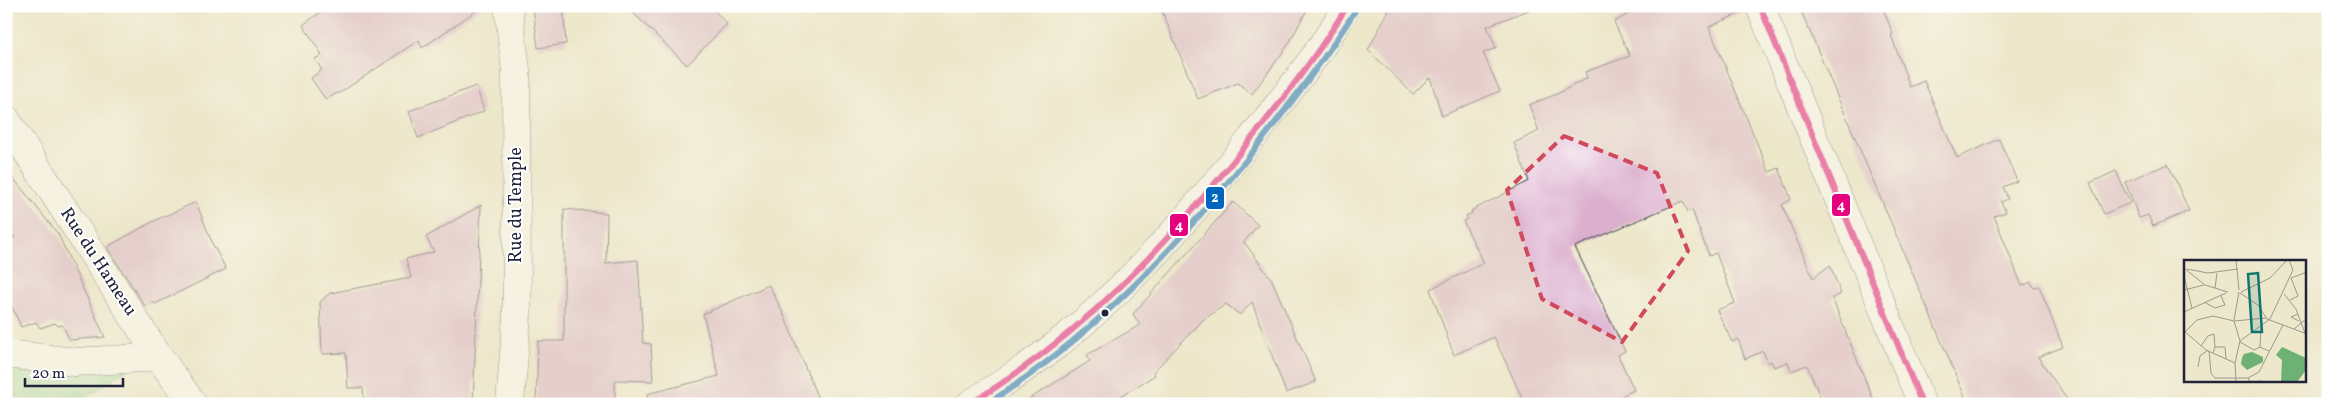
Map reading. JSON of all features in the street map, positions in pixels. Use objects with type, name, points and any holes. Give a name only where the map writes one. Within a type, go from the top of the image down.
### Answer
[{"type":"street","name":"Rue du Temple","points":[[508,6],[516,70],[517,315],[510,404]]},
{"type":"street","points":[[970,404],[1054,346],[1092,314],[1184,222],[1223,176],[1309,66],[1347,6]]},
{"type":"street","points":[[1760,6],[1922,404]]},
{"type":"street","name":"Rue du Hameau","points":[[6,119],[159,357],[193,404]]},
{"type":"street","points":[[6,354],[75,362],[159,357]]},
{"type":"highlighted area","points":[[1564,136],[1657,173],[1688,251],[1622,342],[1542,299],[1507,190]]},
{"type":"green space","points":[[6,366],[129,368],[76,404],[6,404]]},
{"type":"building","points":[[329,6],[370,6],[371,8],[375,6],[483,6],[422,48],[419,40],[326,100],[311,78],[322,70],[315,59],[322,55],[303,25]]},
{"type":"building","points":[[533,6],[563,6],[566,44],[538,48]]},
{"type":"building","points":[[626,6],[710,6],[727,24],[687,65]]},
{"type":"building","points":[[1160,6],[1309,6],[1288,45],[1252,94],[1238,83],[1198,99]]},
{"type":"building","points":[[1391,6],[1534,6],[1534,8],[1487,26],[1496,48],[1483,53],[1500,91],[1442,116],[1430,77],[1413,94],[1368,50]]},
{"type":"building","points":[[1642,6],[1745,6],[1745,11],[1709,27],[1769,172],[1779,168],[1791,199],[1782,205],[1813,278],[1830,265],[1841,294],[1832,298],[1875,404],[1823,404],[1807,365],[1791,371],[1788,362],[1774,367],[1771,361],[1768,363],[1763,351],[1745,359],[1738,339],[1732,342],[1717,310],[1735,303],[1716,253],[1709,256],[1692,210],[1688,212],[1683,201],[1575,247],[1625,351],[1618,355],[1634,390],[1605,404],[1525,404],[1494,337],[1454,355],[1430,289],[1484,263],[1463,221],[1467,219],[1466,216],[1472,213],[1471,211],[1529,181],[1514,143],[1539,131],[1529,105],[1557,94],[1587,78],[1585,72],[1630,56],[1614,22]]},
{"type":"building","points":[[1799,6],[1882,6],[1910,87],[1924,81],[1957,158],[1999,139],[2017,181],[2003,187],[2008,199],[2001,202],[2006,212],[1994,216],[2022,286],[2031,282],[2034,288],[2039,286],[2063,347],[2038,357],[2070,404],[1968,404]]},
{"type":"building","points":[[476,86],[484,111],[418,138],[409,111]]},
{"type":"building","points":[[2168,164],[2189,211],[2153,226],[2148,215],[2139,218],[2125,182]]},
{"type":"building","points":[[6,169],[58,234],[105,337],[70,340],[62,325],[58,326],[55,323],[40,328],[36,322],[21,327],[6,293],[6,245],[15,237],[6,230]]},
{"type":"building","points":[[2116,171],[2130,203],[2104,214],[2090,183]]},
{"type":"building","points":[[196,202],[213,245],[226,269],[155,304],[153,302],[145,306],[107,247],[156,220]]},
{"type":"building","points":[[1233,202],[1258,225],[1244,242],[1272,280],[1316,382],[1286,393],[1252,302],[1240,315],[1226,304],[1203,320],[1153,372],[1155,375],[1108,404],[1021,404],[1090,361],[1087,355],[1140,325],[1133,314]]},
{"type":"building","points":[[481,205],[473,404],[393,404],[393,401],[364,401],[363,388],[348,388],[346,353],[322,354],[320,302],[330,293],[411,278],[406,259],[434,252],[426,237]]},
{"type":"building","points":[[564,209],[607,213],[606,263],[638,260],[643,343],[651,344],[653,381],[615,380],[615,404],[536,404],[538,341],[564,341]]},
{"type":"building","points":[[769,285],[784,315],[820,404],[648,404],[647,394],[719,376],[703,314]]},
{"type":"transit line","name":"4","points":[[970,404],[1050,348],[1086,318],[1153,253],[1185,219],[1274,111],[1312,60],[1347,6]]},
{"type":"transit line","name":"4","points":[[1760,6],[1922,404]]},
{"type":"transit line","name":"2","points":[[987,404],[1063,349],[1132,288],[1164,255],[1255,149],[1319,64],[1355,11]]}]
